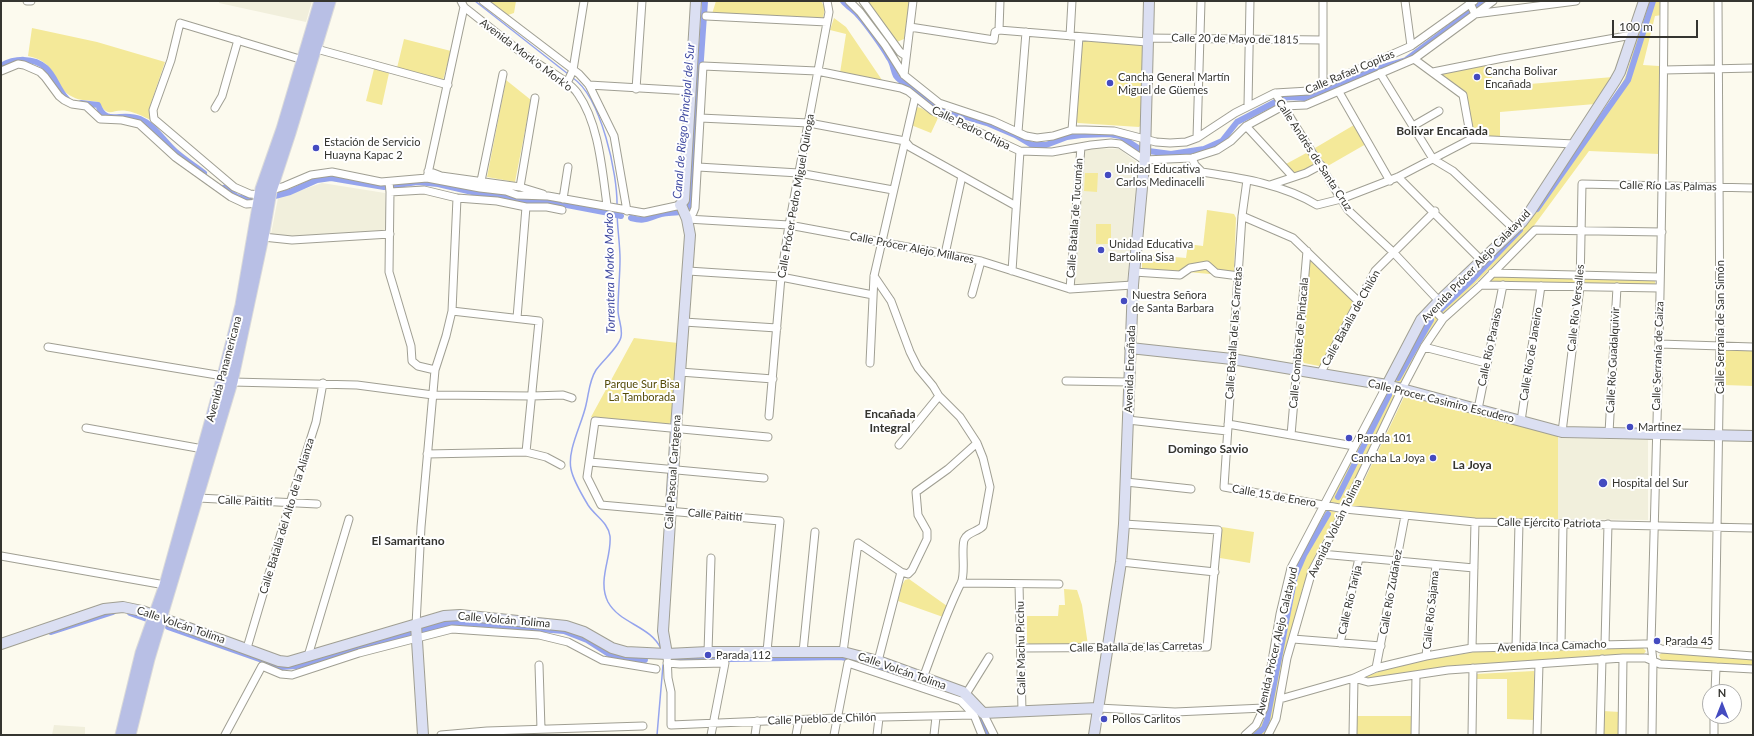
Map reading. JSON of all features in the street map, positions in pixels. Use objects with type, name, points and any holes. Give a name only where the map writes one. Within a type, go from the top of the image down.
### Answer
[{"type":"main road","name":"Avenida Panamericana","points":[[130,735],[149,659],[165,585],[203,449],[228,379],[263,196],[303,60],[311,48],[320,1]]},
{"type":"main road","name":"Avenida Panamericana","points":[[121,735],[158,617],[198,498],[263,237],[263,196],[311,48],[330,1]]},
{"type":"street","name":"Avenida Mork'o Mork'o","points":[[482,1],[570,76],[591,123],[617,208]]},
{"type":"street","points":[[570,76],[584,1]]},
{"type":"street","points":[[636,89],[642,1]]},
{"type":"street","points":[[696,1],[683,211],[693,213],[694,208],[698,167],[700,118],[809,123],[905,141],[910,147],[1016,206]]},
{"type":"street","points":[[696,16],[700,1]]},
{"type":"street","name":"Calle Prócer Pedro Miguel Quiroga","points":[[769,416],[781,277],[789,225],[829,12],[827,1]]},
{"type":"street","name":"Calle Rafael Copitas","points":[[849,1],[860,12],[885,45],[904,75],[939,103],[1026,136],[1037,138],[1053,136],[1072,130],[1114,131],[1146,142],[1170,143],[1186,142],[1198,138],[1248,105],[1288,91],[1303,92],[1323,85],[1411,46],[1471,3]]},
{"type":"street","points":[[863,1],[900,52],[906,56]]},
{"type":"street","points":[[904,75],[913,1]]},
{"type":"street","points":[[910,27],[994,40],[995,32],[999,30],[1000,1]]},
{"type":"street","points":[[1070,36],[1072,1]]},
{"type":"street","name":"Avenida Encañada","points":[[1094,735],[1106,648],[1121,562],[1124,524],[1133,285],[1146,142],[1149,1]]},
{"type":"street","points":[[1198,138],[1201,1]]},
{"type":"street","points":[[1248,105],[1250,1]]},
{"type":"street","points":[[1323,1],[1323,85]]},
{"type":"street","points":[[1405,1],[1411,46]]},
{"type":"street","points":[[1145,157],[1192,158],[1218,150],[1231,142],[1246,126],[1283,105],[1306,105],[1414,59],[1493,1]]},
{"type":"street","points":[[1475,13],[1576,1]]},
{"type":"street","name":"Avenida Prócer Alejo Calatayud","points":[[1246,735],[1256,726],[1264,708],[1280,614],[1289,575],[1354,446],[1421,320],[1514,229],[1531,210],[1615,81],[1644,1]]},
{"type":"street","name":"Calle Serranía de Caiza","points":[[1652,735],[1654,662],[1651,644],[1655,434],[1659,344],[1659,277],[1663,185],[1664,1]]},
{"type":"street","name":"Calle Serranía de San Simón","points":[[1715,652],[1718,527],[1721,187],[1718,1]]},
{"type":"street","points":[[1471,3],[1475,13]]},
{"type":"street","points":[[427,174],[448,85],[463,4]]},
{"type":"street","name":"Avenida Mork'o Mork'o","points":[[463,4],[515,48],[589,85],[614,136],[617,208]]},
{"type":"street","points":[[706,16],[827,22]]},
{"type":"street","points":[[263,196],[250,194],[234,187],[154,119],[153,110],[170,60],[180,23],[303,60]]},
{"type":"street","name":"Calle 20 de Mayo de 1815","points":[[999,30],[1079,37],[1147,40],[1323,40]]},
{"type":"street","points":[[1018,132],[1026,32]]},
{"type":"street","points":[[1433,72],[1632,35]]},
{"type":"street","points":[[1072,130],[1079,37]]},
{"type":"street","points":[[215,108],[222,96],[238,40]]},
{"type":"street","points":[[311,48],[448,85]]},
{"type":"street","points":[[1414,59],[1463,95],[1471,139]]},
{"type":"street","points":[[1,71],[18,64],[40,72],[64,100],[72,104],[86,106],[100,119],[122,120],[139,124],[175,157],[218,189],[246,204],[311,175],[324,172],[390,187],[424,190],[457,198],[497,201],[526,207],[547,207],[562,210]]},
{"type":"street","name":"Calle Pedro Chipa","points":[[700,118],[703,66],[818,71],[901,88],[908,91],[933,111],[1020,151],[1052,152],[1111,143],[1120,144],[1145,157]]},
{"type":"street","points":[[1664,70],[1753,68]]},
{"type":"street","points":[[481,181],[503,74]]},
{"type":"street","points":[[1380,74],[1433,159],[1454,171],[1514,229]]},
{"type":"street","points":[[589,85],[636,89],[691,91]]},
{"type":"street","points":[[1339,92],[1390,181]]},
{"type":"street","name":"Calle Andrés de Santa Cruz","points":[[1276,95],[1348,210],[1393,252],[1435,306],[1442,318]]},
{"type":"street","points":[[520,187],[535,98]]},
{"type":"street","points":[[870,363],[874,276],[892,190],[915,98]]},
{"type":"street","points":[[933,111],[939,103]]},
{"type":"street","points":[[1413,126],[1439,111]]},
{"type":"street","points":[[1246,126],[1293,177]]},
{"type":"street","points":[[1192,158],[1195,166],[1202,172],[1270,185],[1302,196],[1317,206],[1390,181],[1471,139],[1574,144]]},
{"type":"street","name":"Calle Batalla de Tucumán","points":[[1070,289],[1081,147]]},
{"type":"street","points":[[1012,270],[1020,151]]},
{"type":"street","points":[[1270,185],[1306,174],[1321,165]]},
{"type":"street","points":[[563,198],[568,167]]},
{"type":"street","points":[[698,167],[799,173],[892,190]]},
{"type":"street","points":[[427,174],[480,188],[506,191],[517,195],[548,196]]},
{"type":"street","points":[[390,187],[427,174],[520,187],[548,196]]},
{"type":"street","points":[[945,254],[962,176]]},
{"type":"street","points":[[1398,177],[1435,211],[1482,260]]},
{"type":"street","name":"Calle Batalla de las Carretas","points":[[1224,487],[1242,216],[1247,180]]},
{"type":"street","name":"Calle Río Las Palmas","points":[[1582,184],[1753,188]]},
{"type":"street","name":"Calle Río Versalles","points":[[1562,432],[1581,275],[1582,184]]},
{"type":"street","points":[[390,187],[389,272],[411,346],[412,361],[418,366],[435,370]]},
{"type":"street","name":"Calle Prócer Alejo Millares","points":[[548,196],[644,213],[683,211],[789,225],[981,261],[1070,289],[1133,285]]},
{"type":"street","points":[[423,735],[417,630],[421,527],[435,370],[452,311],[457,198]]},
{"type":"street","points":[[518,318],[526,207]]},
{"type":"street","name":"Calle Pascual Cartagena","points":[[668,658],[663,630],[690,235],[683,211]]},
{"type":"street","name":"Calle Batalla de Chilón","points":[[1320,374],[1375,271],[1435,211]]},
{"type":"street","points":[[1242,216],[1285,233],[1293,238],[1359,302]]},
{"type":"street","name":"Avenida Volcán Tolima","points":[[1268,735],[1276,719],[1287,658],[1312,571],[1345,509],[1402,389],[1424,347],[1442,318],[1481,285],[1535,230],[1582,231]]},
{"type":"street","points":[[1582,231],[1662,232]]},
{"type":"street","points":[[263,237],[292,240],[390,234]]},
{"type":"street","name":"Calle Combate de Pintacala","points":[[1292,435],[1307,251]]},
{"type":"street","points":[[972,294],[981,261]]},
{"type":"street","points":[[1134,272],[1180,275],[1190,268],[1207,265],[1216,273],[1239,276]]},
{"type":"street","points":[[688,271],[781,277],[873,295]]},
{"type":"street","points":[[1492,273],[1659,277]]},
{"type":"street","points":[[874,276],[891,301],[910,352],[918,368],[933,386],[938,396],[960,418],[977,443],[983,458],[990,487],[983,526],[980,529],[969,533],[964,540],[961,583],[951,603],[923,678]]},
{"type":"street","points":[[1481,285],[1659,288]]},
{"type":"street","name":"Calle Río Paraiso","points":[[1478,409],[1486,362],[1503,285]]},
{"type":"street","name":"Calle Río de Janeiro","points":[[1521,422],[1541,286]]},
{"type":"street","name":"Calle Río Guadalquivir","points":[[1609,433],[1617,287]]},
{"type":"street","points":[[452,311],[540,321],[526,452]]},
{"type":"street","points":[[684,322],[777,328]]},
{"type":"street","points":[[1659,344],[1753,347]]},
{"type":"street","points":[[48,347],[228,379],[357,385],[433,395],[563,395],[572,398]]},
{"type":"street","points":[[1424,347],[1486,362]]},
{"type":"street","name":"Calle Procer Casimiro Escudero","points":[[1130,348],[1232,358],[1387,385],[1562,432],[1753,436]]},
{"type":"street","points":[[680,372],[773,379]]},
{"type":"street","points":[[1066,381],[1129,382]]},
{"type":"street","name":"Calle Batalla del Alto de la Alianza","points":[[247,648],[290,503],[316,422],[322,384]]},
{"type":"street","points":[[899,445],[938,396]]},
{"type":"street","points":[[1128,420],[1292,435],[1354,446]]},
{"type":"street","points":[[764,478],[590,462],[595,421],[768,437]]},
{"type":"street","points":[[86,428],[203,449]]},
{"type":"street","points":[[842,652],[858,543],[901,572],[908,574],[912,570],[927,539],[927,531],[918,514],[916,492],[948,469],[977,443]]},
{"type":"street","points":[[427,454],[526,452],[546,456],[561,465]]},
{"type":"street","name":"Calle Paitití","points":[[590,462],[587,471],[589,483],[601,505],[780,521],[767,651]]},
{"type":"street","points":[[1126,482],[1191,489]]},
{"type":"street","name":"Calle 15 de Enero","points":[[1224,487],[1345,509]]},
{"type":"street","name":"Calle Paitití","points":[[198,498],[317,504]]},
{"type":"street","name":"Calle Ejército Patriota","points":[[1345,509],[1475,522],[1753,528]]},
{"type":"street","name":"Calle Río Zudañez","points":[[1376,668],[1405,516]]},
{"type":"street","points":[[308,656],[349,519]]},
{"type":"street","points":[[1472,648],[1475,522]]},
{"type":"street","points":[[1516,647],[1519,523]]},
{"type":"street","name":"Calle Batalla de las Carretas","points":[[1021,648],[1208,647],[1218,530],[1124,524]]},
{"type":"street","points":[[1562,646],[1563,524]]},
{"type":"street","points":[[1605,644],[1608,524]]},
{"type":"street","points":[[803,652],[815,532]]},
{"type":"street","points":[[1321,554],[1474,568]]},
{"type":"street","points":[[1,556],[165,585]]},
{"type":"street","points":[[708,652],[711,558]]},
{"type":"street","name":"Calle Río Tarija","points":[[1340,642],[1359,558]]},
{"type":"street","points":[[1121,562],[1215,572]]},
{"type":"street","name":"Calle Río Sajama","points":[[1426,656],[1436,565]]},
{"type":"street","points":[[878,661],[901,572]]},
{"type":"street","points":[[961,583],[1059,584]]},
{"type":"street","name":"Calle Machu Picchu","points":[[1019,584],[1022,711]]},
{"type":"street","name":"Calle Volcán Tolima","points":[[1,644],[104,609],[123,607],[158,617],[288,662],[417,630],[452,629],[539,635],[568,642],[602,660],[656,669]]},
{"type":"street","name":"Calle Volcán Tolima","points":[[225,735],[262,666],[282,674],[292,675],[359,653],[452,615],[557,624],[584,632],[618,651],[656,653],[668,658],[708,652],[842,652],[878,661],[966,694],[978,714]]},
{"type":"street","points":[[1293,639],[1381,646]]},
{"type":"street","name":"Avenida Inca Camacho","points":[[1280,700],[1354,678],[1376,668],[1426,656],[1472,648],[1651,644],[1661,649],[1753,656]]},
{"type":"street","points":[[966,694],[989,657]]},
{"type":"street","points":[[668,658],[680,664],[725,663],[711,735]]},
{"type":"street","name":"Calle Pueblo de Chilón","points":[[668,658],[668,678],[671,692],[671,725],[799,719],[936,717],[1022,711],[1098,708],[1174,712],[1264,708]]},
{"type":"street","points":[[1622,735],[1623,658]]},
{"type":"street","name":"Avenida Inca Camacho","points":[[1354,678],[1368,682],[1473,668],[1623,658],[1646,658],[1660,664],[1753,669]]},
{"type":"street","points":[[1600,735],[1602,659]]},
{"type":"street","points":[[834,735],[848,664],[961,701],[978,714],[994,735],[997,735]]},
{"type":"street","points":[[1537,735],[1539,664]]},
{"type":"street","points":[[540,665],[543,731]]},
{"type":"street","points":[[1715,684],[1716,666]]},
{"type":"street","points":[[1472,735],[1473,668]]},
{"type":"street","points":[[1415,735],[1416,675]]},
{"type":"street","points":[[1353,735],[1354,678]]},
{"type":"street","points":[[978,714],[982,735]]},
{"type":"street","points":[[934,735],[936,717]]},
{"type":"street","points":[[877,735],[879,718]]},
{"type":"street","points":[[796,735],[799,719]]},
{"type":"street","points":[[755,735],[757,721]]},
{"type":"street","points":[[1714,724],[1714,735]]},
{"type":"street","points":[[441,735],[644,726]]},
{"type":"shaded area","points":[[219,1],[312,1],[306,22],[219,3]]},
{"type":"shaded area","points":[[1084,148],[1119,149],[1138,163],[1127,282],[1074,284]]},
{"type":"shaded area","points":[[322,183],[385,193],[387,232],[301,237],[271,234],[278,198]]},
{"type":"shaded area","name":"Hospital del Sur","points":[[1558,438],[1648,440],[1648,520],[1558,519]]},
{"type":"shaded area","points":[[54,725],[85,727],[85,735],[52,735]]},
{"type":"green space","points":[[489,1],[516,1],[514,13],[508,15]]},
{"type":"green space","points":[[716,1],[821,1],[825,8],[823,18],[712,14]]},
{"type":"green space","points":[[865,1],[910,1],[904,39],[897,42],[893,39]]},
{"type":"green space","points":[[1648,1],[1660,1],[1662,15],[1655,16],[1643,65],[1659,66],[1659,154],[1589,151],[1533,227],[1444,314],[1437,308],[1548,190],[1620,87],[1626,75]]},
{"type":"green space","points":[[834,18],[846,27],[882,80],[840,73],[846,34],[830,30]]},
{"type":"green space","points":[[32,28],[97,42],[165,62],[149,109],[151,120],[122,110],[108,112],[105,111],[98,102],[78,99],[66,93],[51,69],[46,64],[39,59],[28,56]]},
{"type":"green space","points":[[404,39],[451,51],[443,80],[397,68]]},
{"type":"green space","name":"Cancha General Martín Miguel de Güemes","points":[[1084,41],[1140,45],[1143,47],[1141,125],[1139,127],[1078,123],[1075,121],[1082,44]]},
{"type":"green space","points":[[1489,64],[1494,87],[1613,77],[1595,104],[1500,112],[1500,137],[1473,136],[1467,94],[1442,74]]},
{"type":"green space","points":[[374,69],[389,73],[382,105],[366,101]]},
{"type":"green space","points":[[506,80],[531,100],[515,182],[487,177]]},
{"type":"green space","points":[[917,107],[938,118],[931,133],[911,125]]},
{"type":"green space","points":[[1354,125],[1366,144],[1326,167],[1315,148]]},
{"type":"green space","points":[[1310,151],[1318,164],[1307,171],[1294,174],[1286,164]]},
{"type":"green space","points":[[1085,173],[1098,173],[1097,192],[1084,191]]},
{"type":"green space","points":[[1207,210],[1234,214],[1236,218],[1234,272],[1217,271],[1210,274],[1142,268],[1142,254],[1186,258],[1188,244],[1203,246]]},
{"type":"green space","points":[[1096,224],[1111,224],[1111,244],[1096,244]]},
{"type":"green space","points":[[1310,260],[1353,301],[1354,304],[1321,365],[1319,366],[1304,363],[1302,359]]},
{"type":"green space","points":[[1495,276],[1577,277],[1576,283],[1489,282]]},
{"type":"green space","points":[[1584,278],[1655,280],[1655,286],[1584,283]]},
{"type":"green space","points":[[1432,312],[1438,320],[1420,345],[1401,384],[1393,382],[1418,330]]},
{"type":"green space","name":"Parque Sur Bisa La Tamborada","points":[[634,338],[678,343],[672,420],[669,424],[591,417]]},
{"type":"green space","points":[[1725,349],[1753,349],[1753,386],[1724,385]]},
{"type":"green space","points":[[1387,392],[1394,395],[1395,398],[1343,504],[1330,502]]},
{"type":"green space","points":[[1410,395],[1558,436],[1558,520],[1474,519],[1352,506],[1404,397]]},
{"type":"green space","points":[[1326,509],[1338,513],[1317,551],[1303,587],[1285,654],[1272,719],[1264,735],[1251,735],[1263,721],[1294,569]]},
{"type":"green space","points":[[1222,527],[1254,532],[1250,563],[1220,558]]},
{"type":"green space","points":[[909,579],[947,606],[943,617],[898,601],[902,585],[905,580]]},
{"type":"green space","points":[[1064,589],[1077,590],[1082,605],[1088,645],[1030,645],[1027,642],[1027,616],[1058,616],[1059,605],[1065,605]]},
{"type":"green space","points":[[1643,648],[1646,651],[1643,655],[1565,658],[1448,667],[1368,678],[1366,676],[1426,660],[1474,652]]},
{"type":"green space","points":[[1662,653],[1753,659],[1753,666],[1661,660],[1659,655]]},
{"type":"green space","points":[[1534,671],[1534,720],[1507,719],[1507,679],[1477,679],[1476,674]]},
{"type":"green space","points":[[1603,711],[1620,712],[1620,735],[1602,735]]},
{"type":"green space","points":[[1357,716],[1412,716],[1412,735],[1357,735]]},
{"type":"waterway","name":"Torrentera Morko Morko","points":[[475,1],[568,74]]},
{"type":"waterway","name":"Canal de Riego Principal del Sur","points":[[631,218],[643,220],[661,214],[678,212],[685,210],[691,203],[705,1]]},
{"type":"waterway","name":"Canal de Riego Principal del Sur","points":[[843,1],[859,16],[875,36],[890,60],[896,76],[903,83],[940,109],[987,123],[1015,135],[1032,145],[1046,145],[1067,137],[1109,134],[1120,136],[1141,150],[1171,154],[1204,149],[1222,141],[1237,122],[1283,98],[1304,98],[1376,69],[1406,60],[1485,1]]},
{"type":"waterway","points":[[1537,209],[1628,80],[1653,1]]},
{"type":"waterway","name":"Canal de Riego Principal del Sur","points":[[1,66],[18,60],[30,60],[41,64],[49,71],[67,99]]},
{"type":"waterway","name":"Torrentera Morko Morko","points":[[573,78],[583,88],[592,102],[606,137],[617,193],[617,207]]},
{"type":"waterway","name":"Canal de Riego Principal del Sur","points":[[81,103],[98,105],[101,112],[110,117],[133,117],[140,119],[155,129],[183,158],[204,173]]},
{"type":"waterway","name":"Canal de Riego Principal del Sur","points":[[271,197],[290,192],[317,180],[331,178],[384,187],[417,182],[438,184],[481,194],[508,196],[520,202],[551,202],[609,213]]},
{"type":"waterway","name":"Canal de Riego Principal del Sur","points":[[224,188],[237,197],[249,200]]},
{"type":"waterway","name":"Torrentera Morko Morko","points":[[617,210],[620,247],[618,310],[621,337],[620,341],[596,370],[592,378],[584,412],[573,445],[570,462],[576,483],[588,505],[609,531],[610,544],[604,577],[605,594],[608,602],[620,615],[650,635],[661,649]]},
{"type":"waterway","name":"Torrentera Morko Morko","points":[[613,214],[621,216]]},
{"type":"waterway","points":[[1440,310],[1473,279],[1520,230]]},
{"type":"waterway","points":[[1398,378],[1431,320]]},
{"type":"waterway","points":[[1338,497],[1389,395]]},
{"type":"waterway","points":[[1256,735],[1264,728],[1267,720],[1295,576],[1304,555],[1328,514]]},
{"type":"waterway","points":[[51,632],[113,612]]},
{"type":"waterway","points":[[130,613],[147,619]]},
{"type":"waterway","points":[[168,627],[282,667],[296,666],[453,622],[564,631],[587,640],[612,656],[645,660]]},
{"type":"waterway","points":[[678,660],[840,657],[854,659]]},
{"type":"waterway","points":[[866,663],[941,689]]},
{"type":"waterway","name":"Torrentera Morko Morko","points":[[657,735],[663,665]]},
{"type":"waterway","points":[[975,710],[987,735]]},
{"type":"place","name":"Cancha Bolivar Encañada","points":[[1477,77]]},
{"type":"place","name":"Cancha General Martín Miguel de Güemes","points":[[1110,83]]},
{"type":"place","name":"Estación de Servicio Huayna Kapac 2","points":[[316,148]]},
{"type":"place","name":"Unidad Educativa Carlos Medinacelli","points":[[1108,175]]},
{"type":"place","name":"Unidad Educativa Bartolina Sisa","points":[[1101,250]]},
{"type":"place","name":"Nuestra Señora de Santa Barbara","points":[[1124,301]]},
{"type":"place","name":"Martinez","points":[[1630,427]]},
{"type":"place","name":"Parada 101","points":[[1349,438]]},
{"type":"place","name":"Cancha La Joya","points":[[1433,458]]},
{"type":"place","name":"Hospital del Sur","points":[[1603,483]]},
{"type":"place","name":"Parada 45","points":[[1657,641]]},
{"type":"place","name":"Parada 112","points":[[708,655]]},
{"type":"place","name":"Pollos Carlitos","points":[[1104,719]]},
{"type":"district","name":"Bolivar Encañada","points":[[1442,131]]},
{"type":"district","name":"Encañada Integral","points":[[890,421]]},
{"type":"district","name":"Domingo Savio","points":[[1208,449]]},
{"type":"district","name":"La Joya","points":[[1472,465]]},
{"type":"district","name":"El Samaritano","points":[[408,541]]}]
